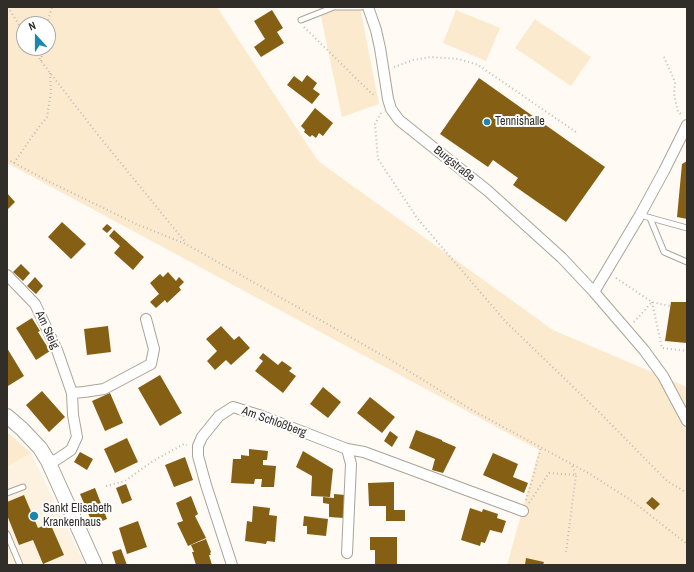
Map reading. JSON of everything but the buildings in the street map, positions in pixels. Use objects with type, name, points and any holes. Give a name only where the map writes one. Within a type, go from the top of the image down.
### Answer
[{"type":"street","name":"Burgstraße","points":[[368,7],[376,30],[391,109],[399,120],[494,197],[562,258],[594,292],[644,350],[663,376],[687,421]]},
{"type":"street","points":[[594,292],[606,272],[645,217],[664,171],[687,126]]},
{"type":"street","name":"Am Steig","points":[[7,275],[35,304],[57,350],[72,393],[73,415],[77,437],[71,450],[56,460],[48,461]]},
{"type":"street","points":[[72,393],[104,389],[151,364],[154,349],[146,318]]},
{"type":"street","name":"Am Schloßberg","points":[[232,565],[206,485],[198,456],[198,446],[202,437],[218,416],[234,407],[262,416],[347,449],[370,454],[525,507]]},
{"type":"street","points":[[7,416],[40,448],[48,461],[95,565]]},
{"type":"street","points":[[347,449],[351,464],[347,553]]},
{"type":"lane","points":[[300,21],[335,7],[361,7]]},
{"type":"lane","points":[[645,217],[687,228]]},
{"type":"lane","points":[[645,217],[664,252],[687,262]]},
{"type":"lane","points":[[7,493],[23,487]]},
{"type":"lane","points":[[7,534],[20,565]]},
{"type":"path","points":[[8,7],[16,20]]},
{"type":"path","points":[[300,21],[372,94],[388,98]]},
{"type":"path","points":[[38,56],[186,244]]},
{"type":"path","points":[[41,61],[42,56]]},
{"type":"path","points":[[383,71],[413,60],[431,57],[459,59],[478,65],[576,132]]},
{"type":"path","points":[[664,57],[674,82],[674,94],[678,112],[687,118]]},
{"type":"path","points":[[14,163],[47,116],[51,91],[50,73]]},
{"type":"path","points":[[375,124],[378,159],[417,218],[504,321],[598,411],[667,481],[687,493]]},
{"type":"path","points":[[7,159],[44,179],[136,224],[186,244],[389,360],[472,410],[590,474],[632,501],[687,544]]},
{"type":"path","points":[[606,272],[652,302],[670,306]]},
{"type":"path","points":[[627,330],[652,302]]},
{"type":"path","points":[[652,302],[662,348],[687,351]]},
{"type":"path","points":[[106,486],[125,481],[153,461],[184,444]]},
{"type":"path","points":[[525,507],[541,447]]},
{"type":"path","points":[[566,552],[576,475],[572,464]]},
{"type":"path","points":[[525,507],[549,473],[576,475]]},
{"type":"shaded area","points":[[7,7],[217,7],[318,161],[553,330],[687,387],[687,565],[507,565],[539,450],[7,163]]},
{"type":"shaded area","points":[[319,7],[360,7],[379,104],[342,117]]},
{"type":"shaded area","points":[[456,10],[500,28],[486,61],[443,43]]},
{"type":"shaded area","points":[[535,19],[591,57],[571,86],[515,48]]},
{"type":"shaded area","points":[[7,432],[31,453],[7,467]]},
{"type":"shaded area","name":"Sankt Elisabeth Krankenhaus","points":[[31,453],[85,565],[7,565],[7,467]]},
{"type":"place","name":"Tennishalle","points":[[487,122]]},
{"type":"place","name":"Sankt Elisabeth Krankenhaus","points":[[34,516]]}]
